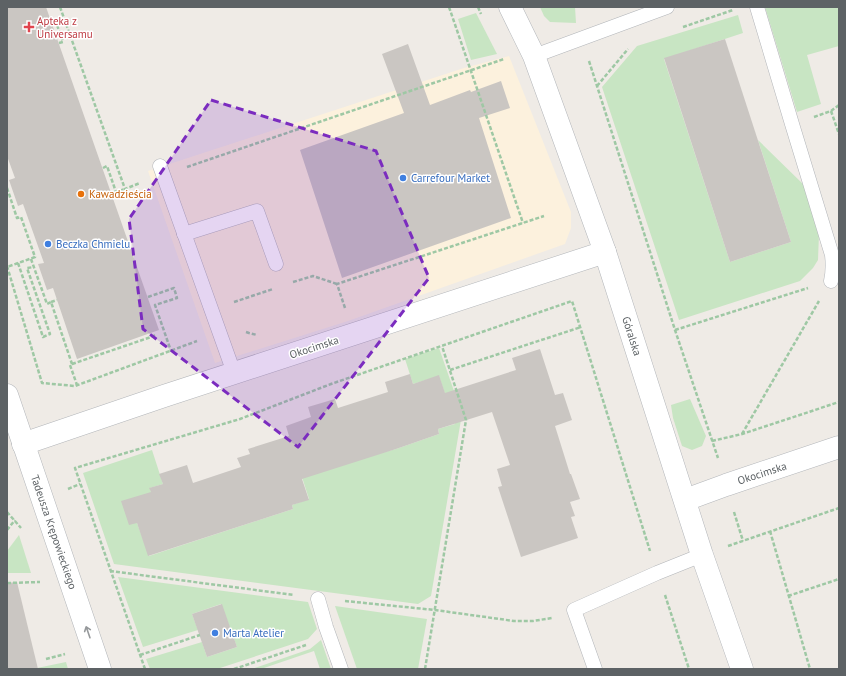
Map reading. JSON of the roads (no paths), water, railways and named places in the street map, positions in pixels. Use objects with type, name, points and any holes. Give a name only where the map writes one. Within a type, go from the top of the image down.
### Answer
[{"type":"street","name":"Góralska","points":[[510,7],[534,56],[605,252],[702,555],[742,669]]},
{"type":"street","name":"Okocimska","points":[[23,444],[164,396],[605,252]]},
{"type":"street","name":"Tadeusza Krępowieckiego","points":[[7,395],[100,669]]},
{"type":"street","name":"Okocimska","points":[[685,500],[839,447]]},
{"type":"lane","points":[[534,56],[667,7]]},
{"type":"lane","points":[[757,7],[832,255],[833,273],[831,281]]},
{"type":"lane","points":[[162,171],[234,373]]},
{"type":"lane","points":[[184,234],[257,210],[276,264]]},
{"type":"lane","points":[[595,669],[574,610],[657,573],[702,555]]},
{"type":"lane","points":[[318,598],[326,627],[341,669]]},
{"type":"place","name":"Apteka z Universamu","points":[[29,27]]},
{"type":"place","name":"Carrefour Market","points":[[403,178]]},
{"type":"place","name":"Kawadzieścia","points":[[81,194]]},
{"type":"place","name":"Beczka Chmielu","points":[[48,244]]},
{"type":"place","name":"Marta Atelier","points":[[215,633]]}]
